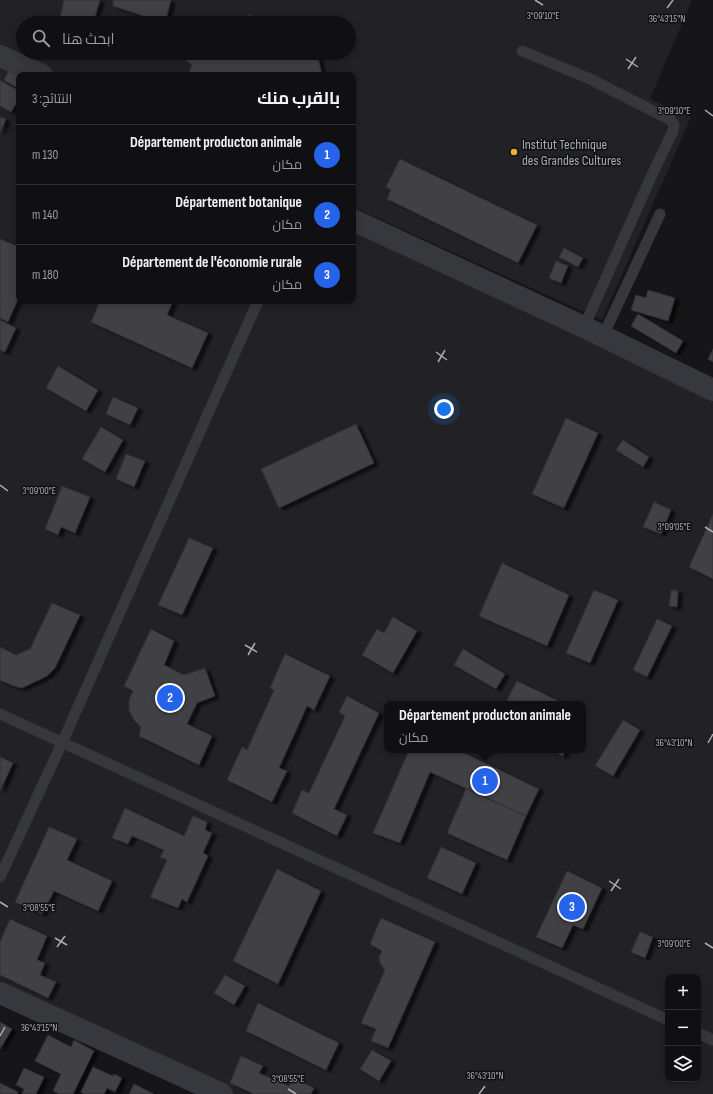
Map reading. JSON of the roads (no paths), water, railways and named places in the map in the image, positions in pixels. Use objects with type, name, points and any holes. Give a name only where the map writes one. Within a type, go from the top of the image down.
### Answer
[{"type":"street","points":[[0,56],[35,72]]},
{"type":"street","points":[[356,221],[593,332],[713,390]]},
{"type":"street","points":[[0,993],[210,1092]]},
{"type":"lane","points":[[522,50],[588,78],[671,120],[674,125],[673,131],[651,177],[593,332]]},
{"type":"lane","points":[[593,332],[660,214]]},
{"type":"lane","points":[[0,877],[62,743],[257,304]]},
{"type":"lane","points":[[0,714],[665,1019]]},
{"type":"lane","points":[[701,1034],[713,1040]]},
{"type":"place","name":"Institut Technique des Grandes Cultures","points":[[514,152]]},
{"type":"place","name":"Département botanique","points":[[170,698]]},
{"type":"place","name":"Département producton animale","points":[[485,781]]},
{"type":"place","name":"Département de l'économie rurale","points":[[572,907]]}]
